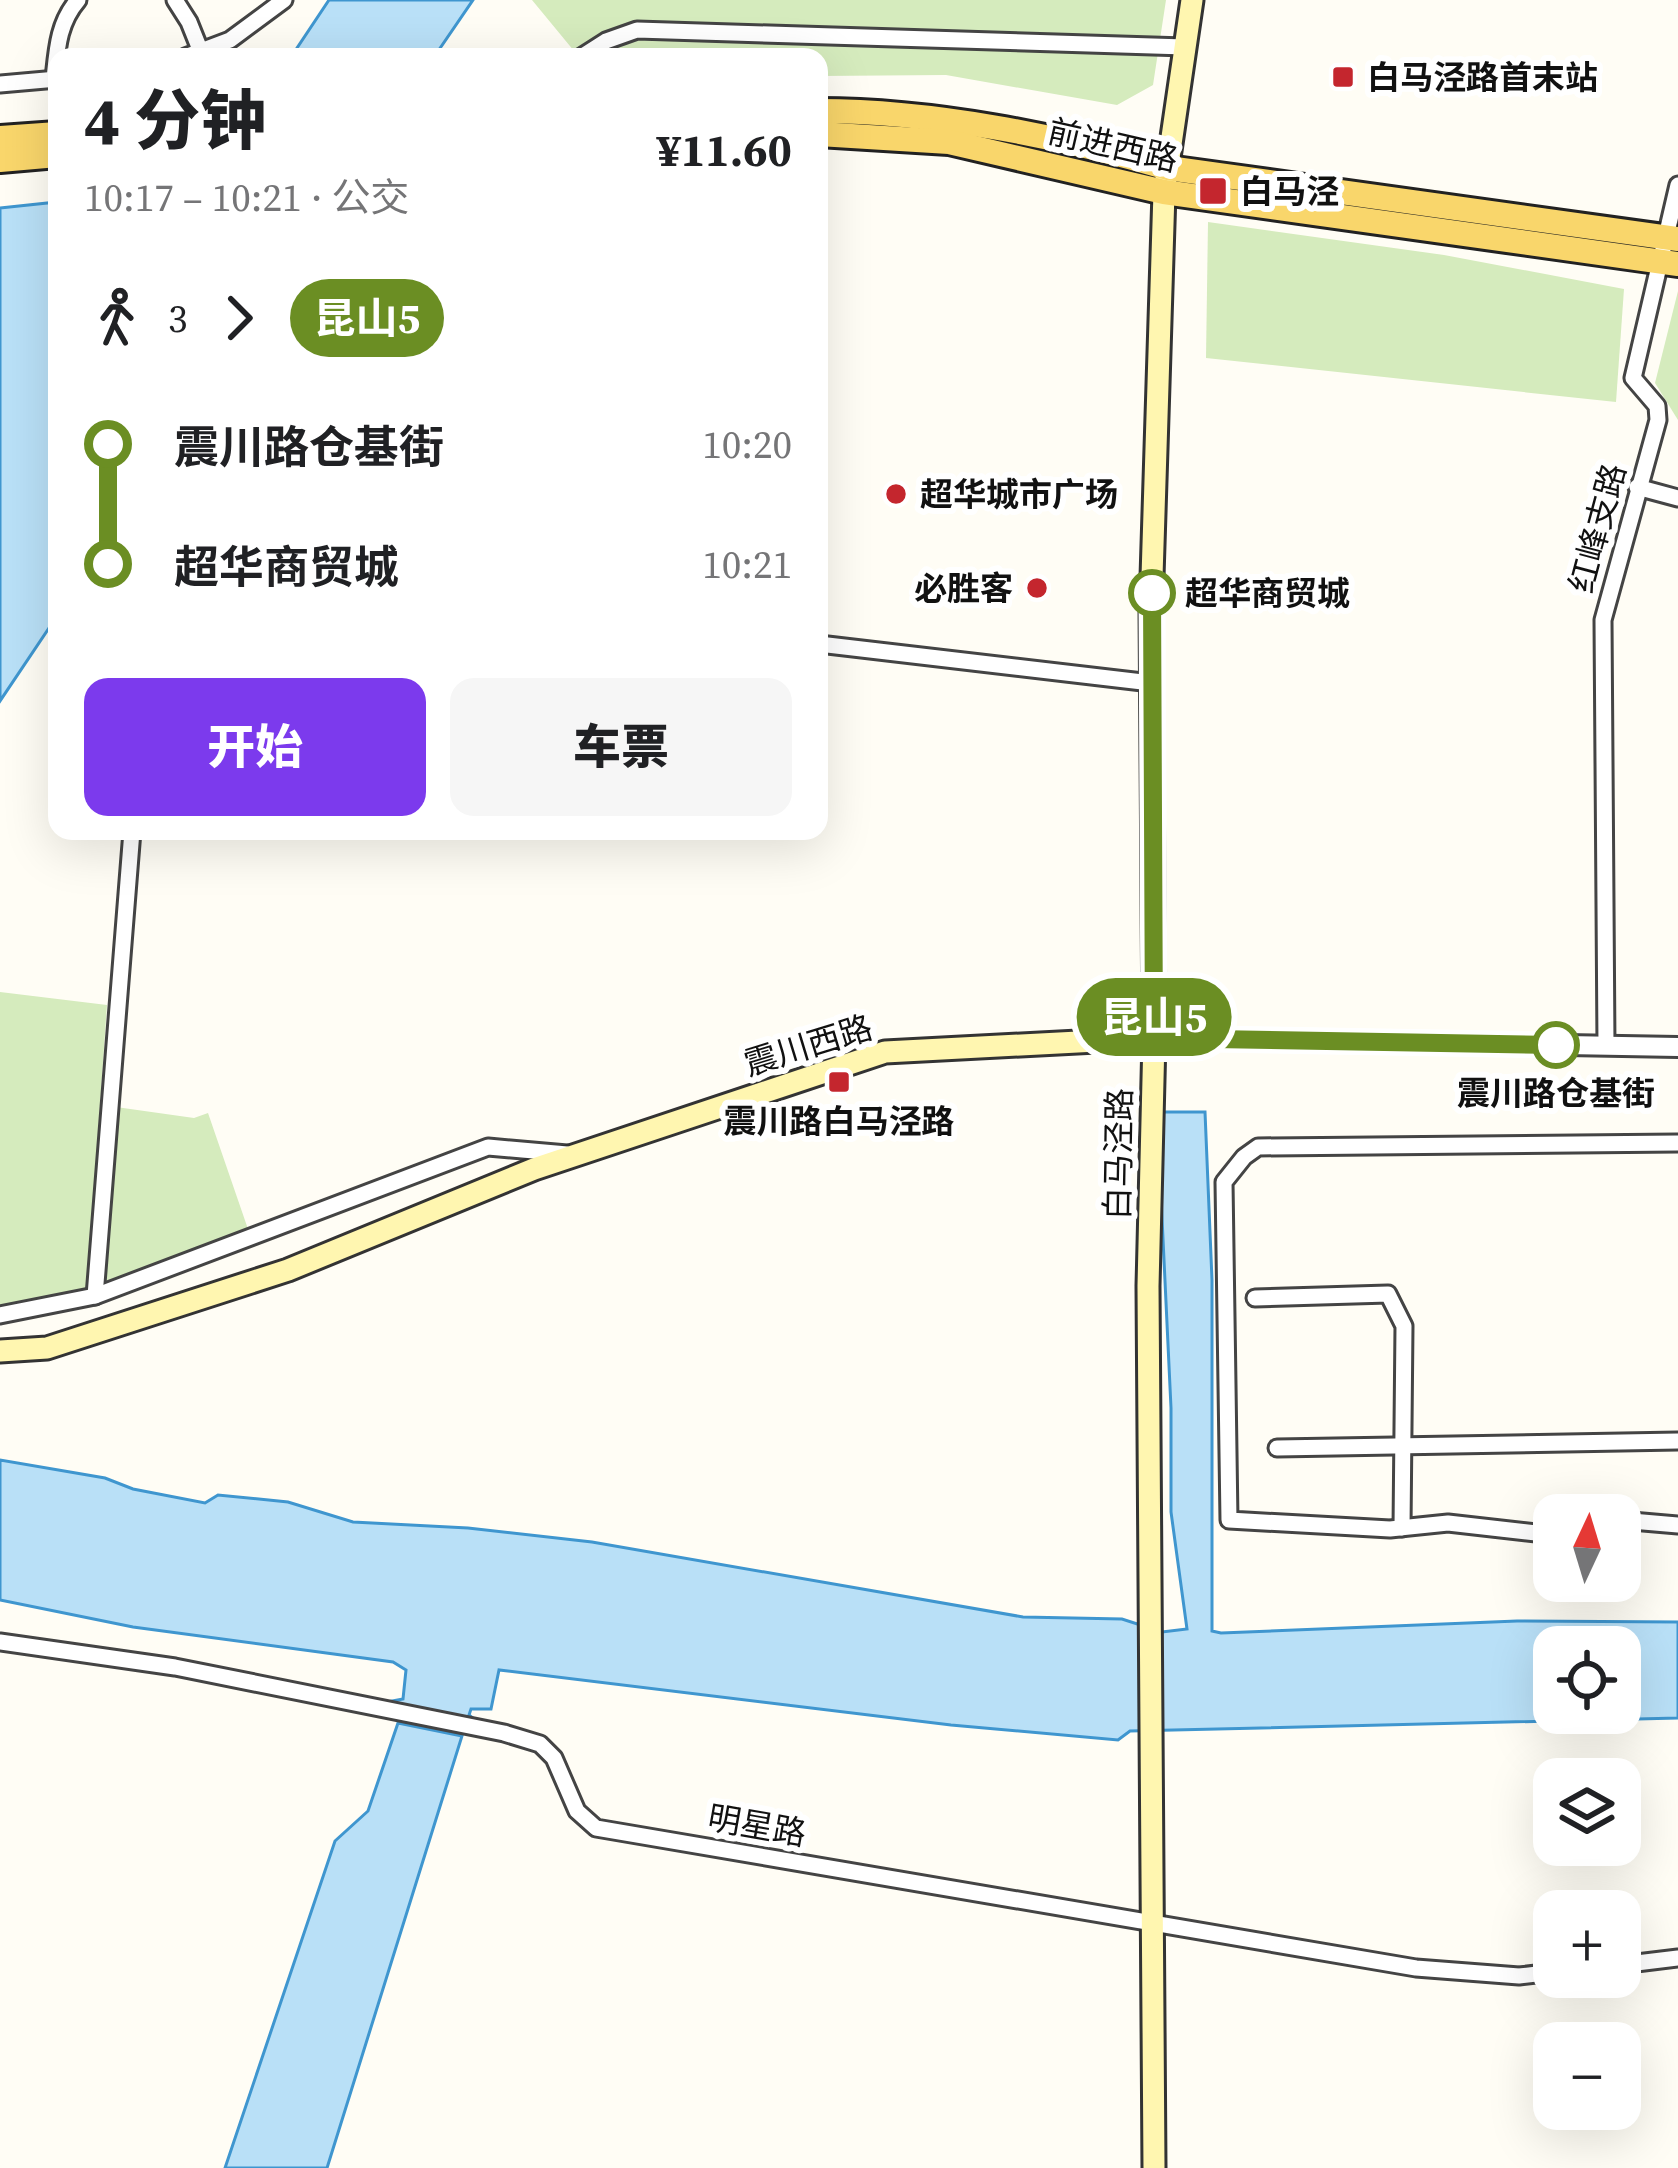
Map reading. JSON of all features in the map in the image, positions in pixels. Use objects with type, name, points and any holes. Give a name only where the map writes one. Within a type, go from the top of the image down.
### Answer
[{"type":"main road","name":"白马泾路","points":[[1154,2168],[1148,1286],[1154,1038],[1151,683],[1166,180],[1192,0]]},
{"type":"main road","name":"前进西路","points":[[828,111],[867,111],[1088,144],[1166,180]]},
{"type":"main road","points":[[0,139],[48,135]]},
{"type":"main road","name":"前进西路","points":[[828,135],[949,142],[1166,180],[1671,251]]},
{"type":"main road","points":[[0,160],[48,156]]},
{"type":"main road","name":"震川西路","points":[[0,1351],[46,1348],[288,1270],[576,1155],[885,1052],[1154,1038]]},
{"type":"street","points":[[57,48],[67,13],[78,0]]},
{"type":"street","points":[[175,0],[189,22],[192,48]]},
{"type":"street","points":[[209,48],[230,40],[284,0]]},
{"type":"street","points":[[594,48],[638,30],[1185,47]]},
{"type":"street","points":[[0,84],[48,80]]},
{"type":"street","name":"红峰支路","points":[[1606,1046],[1603,620],[1658,420],[1657,406],[1633,378],[1671,251],[1678,185]]},
{"type":"street","points":[[1637,487],[1678,498]]},
{"type":"street","points":[[828,645],[1151,683]]},
{"type":"street","points":[[95,1296],[132,840]]},
{"type":"street","name":"震川西路","points":[[1154,1038],[1678,1047]]},
{"type":"street","points":[[1533,1533],[1448,1523],[1402,1528],[1229,1520],[1224,1182],[1258,1147],[1678,1143]]},
{"type":"street","points":[[0,1315],[95,1296],[488,1147],[576,1155]]},
{"type":"street","points":[[1255,1298],[1388,1294],[1404,1326],[1402,1528]]},
{"type":"street","points":[[1277,1448],[1678,1441]]},
{"type":"street","points":[[1641,1522],[1678,1525]]},
{"type":"street","name":"明星路","points":[[0,1642],[175,1667],[541,1744],[554,1758],[577,1811],[596,1828],[1416,1968],[1533,1974]]},
{"type":"street","points":[[1641,1962],[1678,1958]]},
{"type":"green space","points":[[532,0],[1166,0],[1153,85],[1117,105],[946,75],[828,76],[828,48],[572,48]]},
{"type":"green space","points":[[1208,222],[1444,255],[1624,289],[1616,402],[1206,358]]},
{"type":"green space","points":[[1678,291],[1678,420],[1655,383]]},
{"type":"green space","points":[[0,992],[107,1005],[87,1292],[0,1306]]},
{"type":"green space","points":[[116,1107],[194,1118],[208,1113],[249,1232],[104,1287]]},
{"type":"water","points":[[329,0],[473,0],[440,48],[297,48]]},
{"type":"water","points":[[48,203],[48,629],[0,701],[0,208]]},
{"type":"water","points":[[1157,1112],[1205,1112],[1212,1280],[1212,1631],[1517,1621],[1678,1622],[1678,1718],[1641,1719],[1641,1626],[1533,1626],[1533,1721],[1130,1731],[1118,1740],[951,1725],[499,1670],[491,1709],[471,1709],[469,1715],[475,1720],[387,1702],[403,1699],[406,1670],[393,1662],[133,1627],[0,1600],[0,1460],[105,1478],[133,1489],[205,1503],[218,1495],[288,1502],[353,1522],[468,1528],[592,1542],[1023,1617],[1122,1619],[1162,1632],[1187,1629],[1171,1512],[1171,1408]]},
{"type":"water","points":[[398,1723],[462,1736],[327,2168],[225,2168],[335,1841],[368,1811]]},
{"type":"bus line","name":"昆山5","points":[[1152,593],[1154,1038],[1556,1045]]},
{"type":"place","name":"白马泾路首末站","points":[[1343,77]]},
{"type":"place","name":"白马泾","points":[[1213,191]]},
{"type":"place","name":"超华城市广场","points":[[896,494]]},
{"type":"place","name":"必胜客","points":[[1037,588]]},
{"type":"place","name":"超华商贸城","points":[[1152,593]]},
{"type":"place","name":"震川路仓基街","points":[[1556,1045]]},
{"type":"place","name":"震川路白马泾路","points":[[839,1082]]}]
